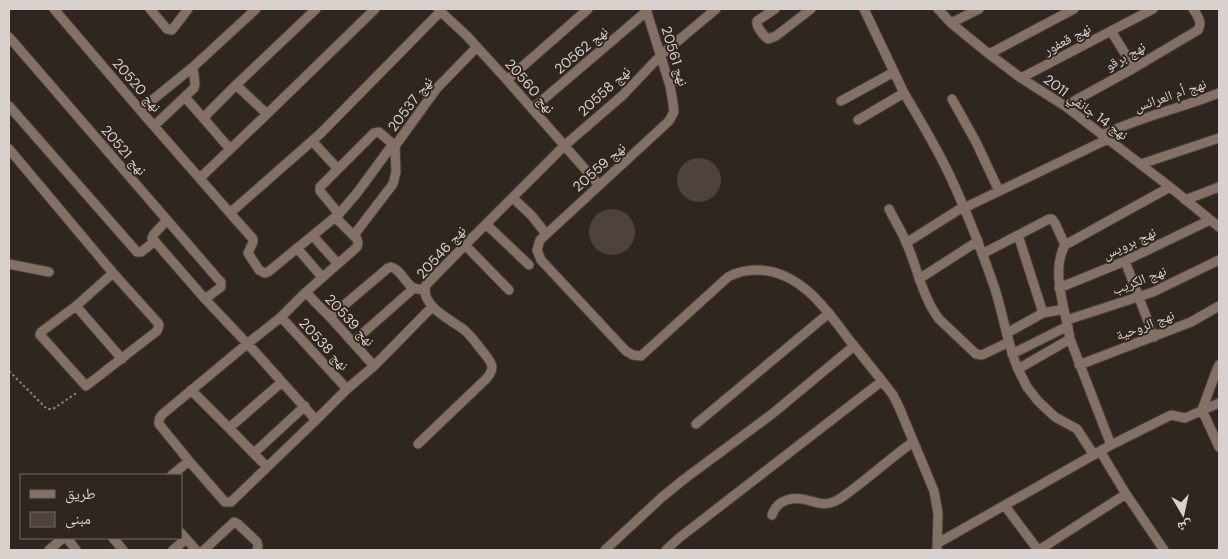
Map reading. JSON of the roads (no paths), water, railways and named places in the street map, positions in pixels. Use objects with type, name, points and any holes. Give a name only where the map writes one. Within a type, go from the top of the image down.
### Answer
[{"type":"street","name":"نهج 20520","points":[[54,9],[253,239],[248,254],[259,270],[265,273],[268,272],[297,248]]},
{"type":"street","points":[[151,9],[167,28],[172,30],[188,9]]},
{"type":"street","points":[[140,110],[193,69],[256,9]]},
{"type":"street","points":[[203,118],[316,9]]},
{"type":"street","points":[[200,178],[376,9]]},
{"type":"street","points":[[510,78],[588,9]]},
{"type":"street","name":"نهج 20558","points":[[564,146],[623,95],[661,55],[716,9]]},
{"type":"street","points":[[774,9],[757,21],[757,26],[768,39],[776,36],[811,9]]},
{"type":"street","points":[[864,9],[904,93],[950,176],[978,241],[994,288],[1012,354],[1027,387],[1054,417],[1077,430],[1097,453],[1164,550]]},
{"type":"street","name":"نهج 14 جانفي 2011","points":[[938,9],[951,23],[989,54],[1021,78],[1065,106],[1219,227]]},
{"type":"street","points":[[951,23],[979,9]]},
{"type":"street","points":[[989,54],[1074,9]]},
{"type":"street","name":"نهج قعفور","points":[[1021,78],[1152,9]]},
{"type":"street","name":"نهج برقو","points":[[1065,106],[1198,30],[1200,22],[1193,9]]},
{"type":"street","points":[[230,212],[312,141],[439,10]]},
{"type":"street","name":"نهج 20560","points":[[439,10],[510,78],[532,109],[599,185]]},
{"type":"street","name":"نهج 20561","points":[[646,10],[670,86],[674,112]]},
{"type":"street","name":"نهج 20562","points":[[532,109],[646,10]]},
{"type":"street","points":[[1111,31],[1134,68]]},
{"type":"street","name":"نهج 20521","points":[[9,38],[221,282],[221,286],[206,299]]},
{"type":"street","name":"نهج 20537","points":[[354,235],[393,184],[396,172],[394,145],[437,88],[477,47]]},
{"type":"street","points":[[154,126],[195,86],[193,69]]},
{"type":"street","points":[[840,101],[894,72]]},
{"type":"street","points":[[236,86],[267,114]]},
{"type":"street","points":[[858,120],[904,93]]},
{"type":"street","name":"نهج أم العرائس","points":[[906,242],[963,207],[999,191],[1105,137],[1159,113],[1219,93]]},
{"type":"street","points":[[185,97],[230,150]]},
{"type":"street","points":[[952,99],[976,142],[999,191]]},
{"type":"street","points":[[9,106],[137,252],[140,252],[155,241]]},
{"type":"street","name":"نهج 20559","points":[[543,237],[669,121],[674,112]]},
{"type":"street","points":[[322,277],[297,248],[337,216],[394,145],[379,132],[376,132],[320,187],[320,190],[337,216],[358,241],[357,247],[322,277],[281,317],[159,418],[159,424],[225,502],[230,502],[347,389],[374,366],[432,307]]},
{"type":"street","points":[[1141,164],[1219,138]]},
{"type":"street","points":[[312,141],[338,169]]},
{"type":"street","name":"نهج 20546","points":[[418,444],[491,374],[492,368],[490,361],[470,336],[432,307],[424,290],[426,285],[564,146]]},
{"type":"street","points":[[9,149],[159,325],[157,331],[86,386],[40,335],[41,332],[76,306],[113,273]]},
{"type":"street","points":[[1111,445],[1070,339],[1059,288],[1058,263],[1065,245],[1170,187]]},
{"type":"street","points":[[1185,200],[1219,187]]},
{"type":"street","points":[[513,198],[532,216],[543,237],[537,250],[541,260],[626,351],[633,355],[641,356],[728,277],[735,273],[748,270],[766,270],[790,278],[805,288],[829,313],[882,381],[899,407],[934,491],[938,513],[938,546]]},
{"type":"street","points":[[890,209],[937,316],[973,352],[982,355],[1044,313],[1064,309]]},
{"type":"street","points":[[982,254],[1052,219],[1065,245]]},
{"type":"street","points":[[167,220],[152,235],[152,238],[316,420]]},
{"type":"street","name":"نهج برويس","points":[[1059,288],[1125,261],[1210,220]]},
{"type":"street","points":[[486,224],[529,265]]},
{"type":"street","points":[[1018,235],[1044,313]]},
{"type":"street","points":[[313,236],[338,264]]},
{"type":"street","points":[[920,279],[978,241]]},
{"type":"street","points":[[465,245],[510,290]]},
{"type":"street","name":"نهج الكريب","points":[[1012,354],[1067,323],[1153,292],[1219,260]]},
{"type":"street","points":[[1125,261],[1154,337]]},
{"type":"street","points":[[9,264],[49,272]]},
{"type":"street","points":[[330,317],[391,266],[414,288],[424,290]]},
{"type":"street","points":[[353,342],[414,288]]},
{"type":"street","name":"نهج 20539","points":[[304,294],[330,317],[374,366]]},
{"type":"street","points":[[76,306],[122,359]]},
{"type":"street","name":"نهج الروحية","points":[[1079,365],[1191,322],[1219,306]]},
{"type":"street","points":[[696,424],[829,313]]},
{"type":"street","name":"نهج 20538","points":[[281,317],[347,389]]},
{"type":"street","points":[[1018,370],[1070,339]]},
{"type":"street","points":[[605,550],[668,492],[772,414],[854,346]]},
{"type":"street","points":[[1219,365],[1202,410],[1219,447]]},
{"type":"street","points":[[666,550],[686,531],[882,381]]},
{"type":"street","points":[[229,428],[282,382]]},
{"type":"street","points":[[191,390],[267,467]]},
{"type":"street","points":[[938,546],[1111,445],[1171,415],[1185,418],[1219,403]]},
{"type":"street","points":[[254,453],[305,406]]},
{"type":"street","points":[[772,516],[774,509],[780,503],[787,500],[804,499],[823,504],[835,502],[865,481],[913,442]]},
{"type":"street","points":[[173,474],[189,460]]},
{"type":"street","points":[[1005,506],[1039,550],[1126,494]]},
{"type":"street","points":[[204,550],[234,522],[257,542],[257,550]]},
{"type":"street","points":[[184,536],[196,550]]},
{"type":"street","points":[[49,550],[61,539]]},
{"type":"street","points":[[68,539],[76,550]]},
{"type":"street","points":[[114,539],[123,550]]},
{"type":"street","points":[[172,550],[181,539]]}]
